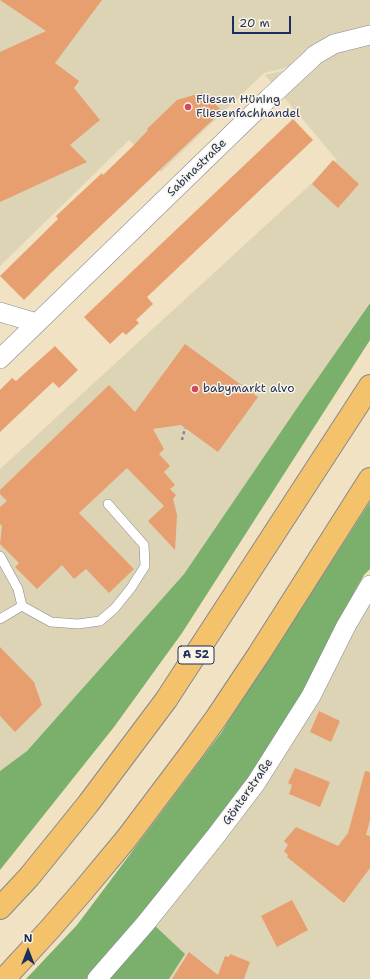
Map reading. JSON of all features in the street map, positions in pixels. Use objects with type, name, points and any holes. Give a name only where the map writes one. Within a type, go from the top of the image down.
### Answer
[{"type":"highway","name":"A 52","points":[[0,908],[29,876],[88,804],[166,700],[370,386]]},
{"type":"highway","points":[[4,979],[49,930],[127,838],[187,759],[255,660],[370,479]]},
{"type":"street","name":"Sabinastraße","points":[[0,359],[310,60],[334,44],[370,35]]},
{"type":"street","points":[[0,312],[37,323]]},
{"type":"street","name":"Gönterstraße","points":[[97,979],[150,918],[256,783],[310,696],[346,626],[370,585]]},
{"type":"lane","points":[[0,556],[18,589],[22,606],[51,622],[78,624],[100,621],[116,608],[145,566],[144,545],[108,504]]},
{"type":"lane","points":[[0,619],[22,606]]},
{"type":"path","points":[[182,440],[186,428]]},
{"type":"shaded area","points":[[0,0],[370,0],[370,32],[301,64],[264,73],[161,172],[129,140],[0,266]]},
{"type":"shaded area","points":[[370,36],[370,302],[184,574],[27,751],[0,771],[0,469],[337,160],[265,75],[298,67]]},
{"type":"shaded area","points":[[370,580],[370,979],[169,979],[185,954],[151,922]]},
{"type":"green space","points":[[370,303],[370,340],[182,633],[114,727],[0,870],[0,771],[27,751],[184,574]]},
{"type":"green space","points":[[370,502],[370,569],[364,575],[332,632],[305,694],[259,769],[90,979],[26,979],[77,925],[221,733]]},
{"type":"green space","points":[[151,922],[185,954],[169,979],[104,979]]},
{"type":"building","points":[[0,0],[102,0],[55,63],[79,81],[74,88],[100,120],[70,145],[87,162],[0,202],[0,52],[46,31]]},
{"type":"building","points":[[204,92],[222,111],[24,300],[0,276],[58,219],[56,216],[102,173],[103,175],[177,100]]},
{"type":"building","points":[[293,119],[313,140],[147,297],[153,304],[136,320],[139,323],[126,335],[123,332],[110,344],[84,317]]},
{"type":"building","points":[[333,160],[359,184],[338,208],[312,184]]},
{"type":"building","points":[[185,344],[258,397],[218,452],[181,425],[153,429],[164,449],[159,454],[170,466],[164,472],[175,485],[170,489],[176,495],[173,499],[177,515],[175,550],[148,521],[164,506],[127,468],[79,513],[134,569],[109,593],[86,569],[74,579],[62,565],[37,589],[15,567],[19,563],[0,544],[2,526],[0,524],[0,507],[7,501],[0,494],[0,490],[109,385],[135,412]]},
{"type":"building","points":[[55,346],[78,370],[59,388],[53,382],[0,432],[0,390],[12,378],[16,381]]},
{"type":"building","points":[[0,647],[34,682],[42,705],[15,732],[0,716]]},
{"type":"building","points":[[319,711],[340,721],[331,742],[310,732]]},
{"type":"building","points":[[295,768],[330,782],[320,807],[289,794],[292,785],[288,783]]},
{"type":"building","points":[[365,771],[370,772],[370,820],[366,835],[370,836],[370,868],[344,903],[287,857],[288,855],[284,851],[288,845],[284,841],[296,827],[338,846],[348,833]]},
{"type":"building","points":[[292,900],[308,930],[277,947],[261,916]]},
{"type":"building","points":[[189,952],[218,975],[225,956],[229,957],[230,954],[250,962],[244,979],[172,979]]},
{"type":"place","name":"Fliesen Hüning Fliesenfachhandel","points":[[188,107]]},
{"type":"place","name":"babymarkt alvo","points":[[195,389]]}]
